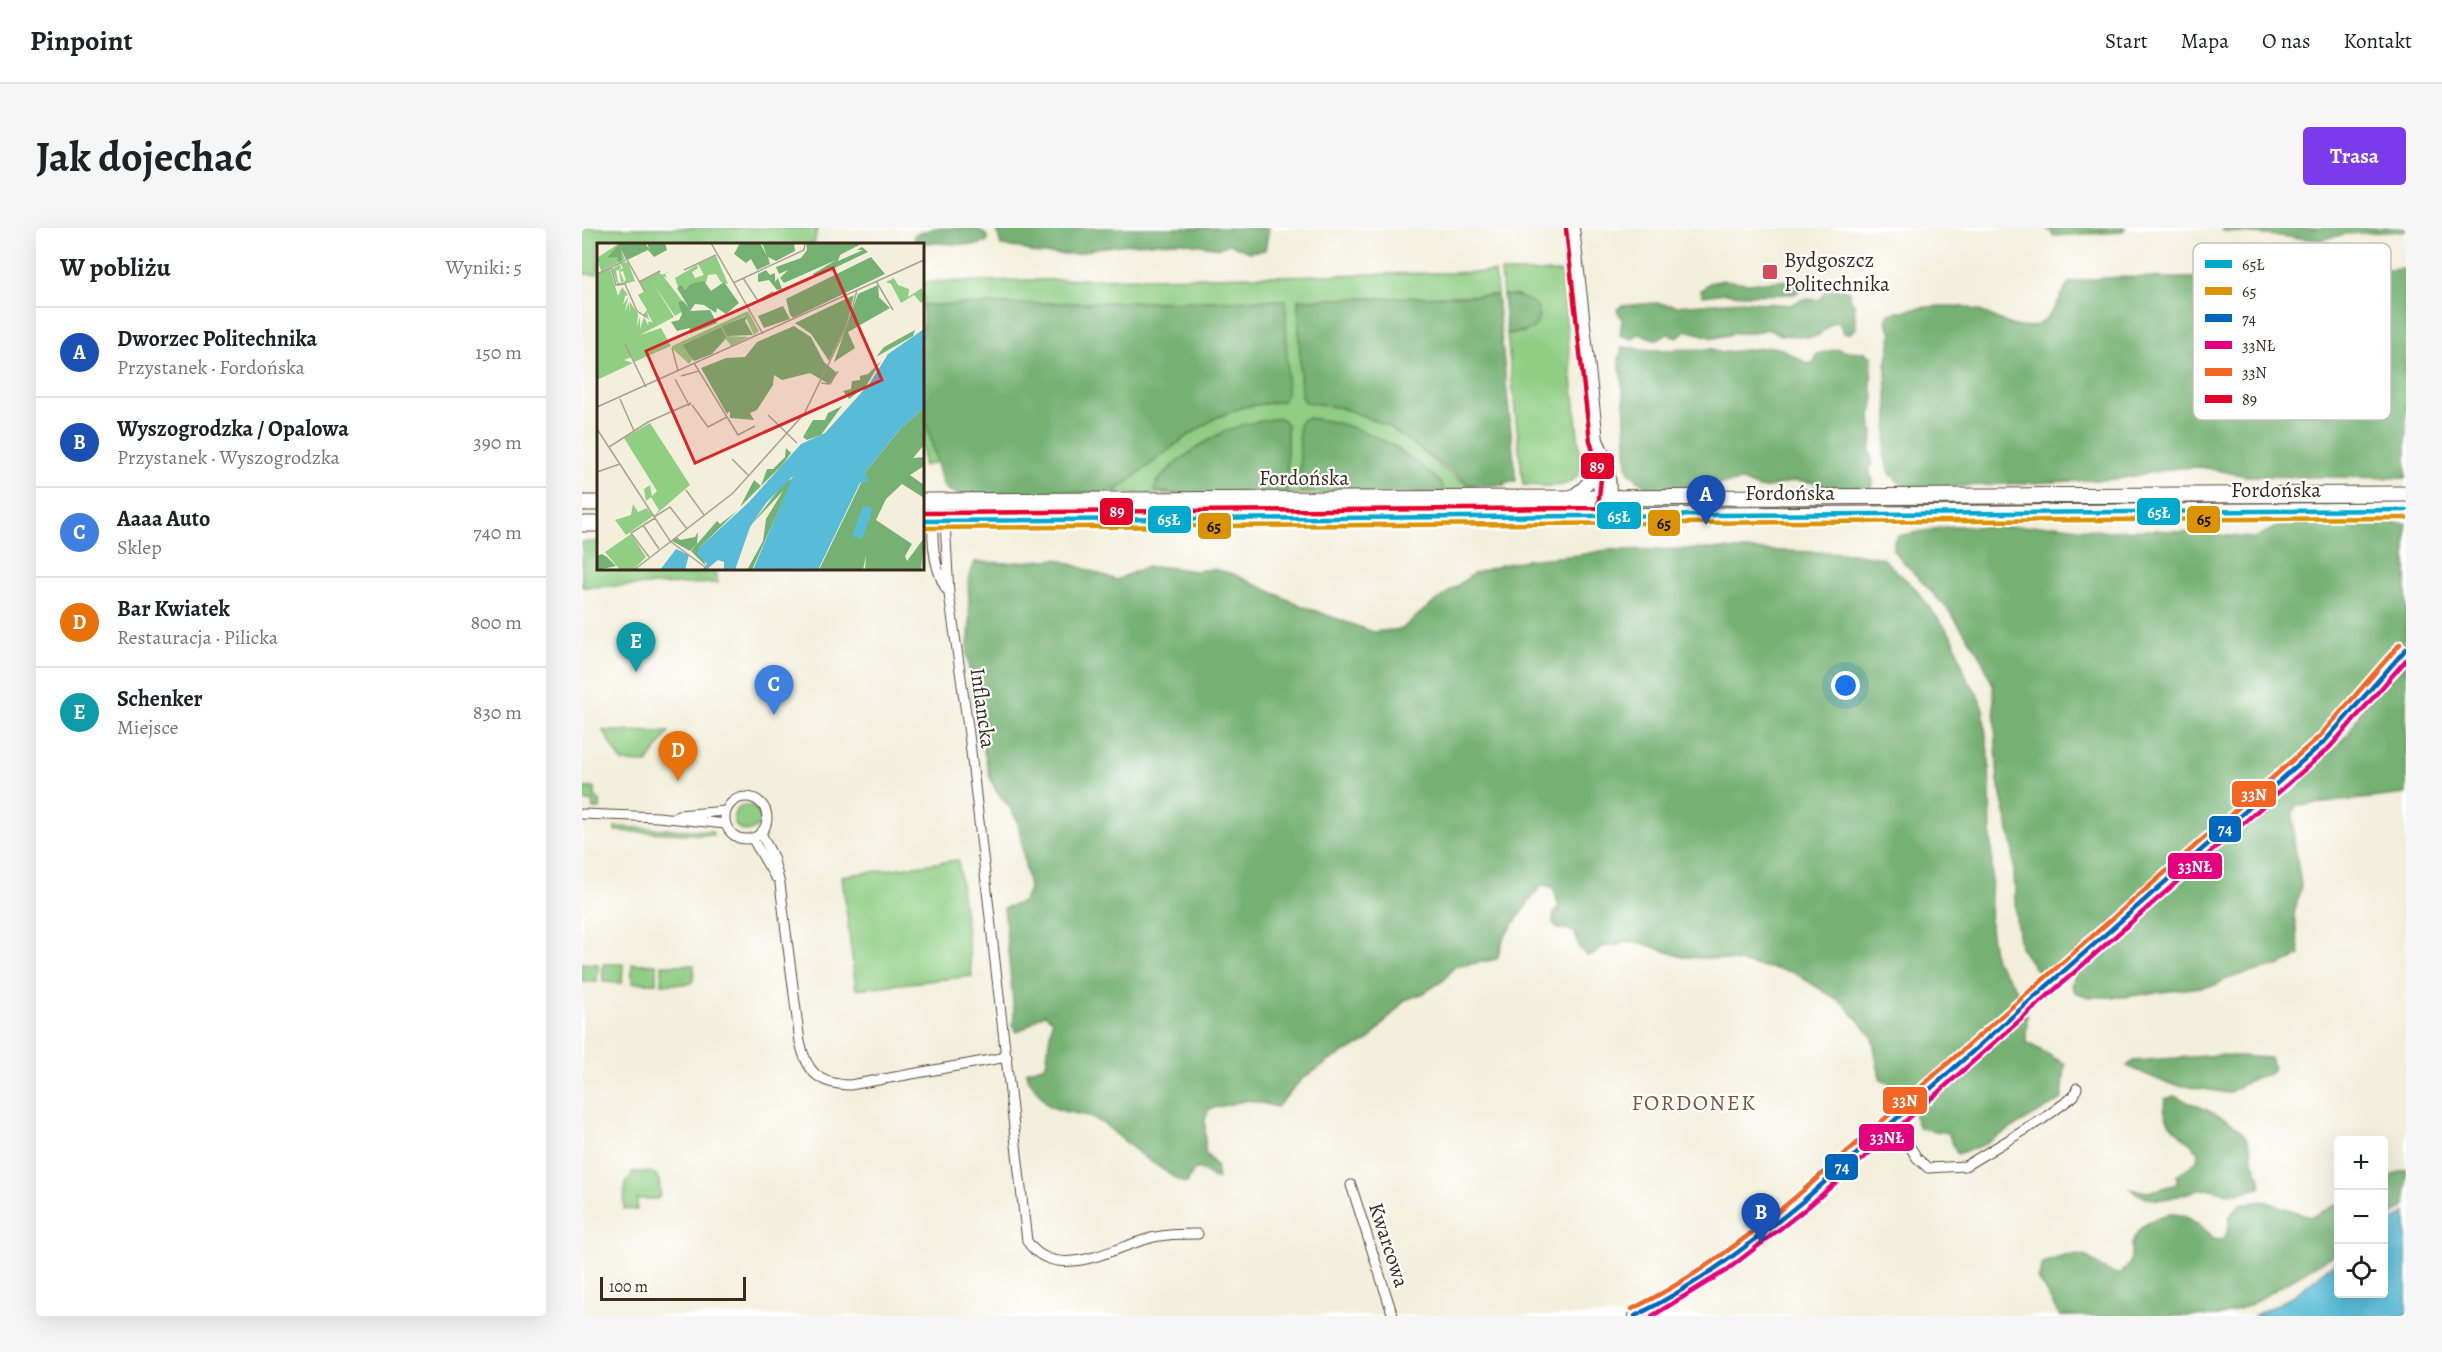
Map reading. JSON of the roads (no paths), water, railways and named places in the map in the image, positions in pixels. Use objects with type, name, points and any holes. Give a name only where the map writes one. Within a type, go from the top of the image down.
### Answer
[{"type":"main road","name":"Fordońska","points":[[929,501],[2406,494]]},
{"type":"main road","name":"Fordońska","points":[[933,521],[2406,510]]},
{"type":"street","points":[[1572,228],[1597,440],[1596,474],[1606,497]]},
{"type":"street","points":[[1597,440],[1607,459],[1604,515]]},
{"type":"street","points":[[1571,497],[1596,474]]},
{"type":"street","points":[[929,501],[933,521]]},
{"type":"street","name":"Inflancka","points":[[933,521],[932,541],[942,582],[949,594]]},
{"type":"street","name":"Inflancka","points":[[933,521],[949,594],[980,828],[1025,1232],[1032,1249],[1048,1258],[1072,1262],[1149,1238],[1169,1234],[1198,1233]]},
{"type":"street","points":[[924,535],[932,541]]},
{"type":"street","points":[[1635,1316],[1689,1287],[1742,1250],[1894,1121],[2325,741],[2406,649]]},
{"type":"street","points":[[740,798],[750,798],[762,805],[767,817],[757,836],[739,838],[729,830],[726,824],[726,811],[731,803],[740,798]]},
{"type":"street","points":[[658,817],[726,811]]},
{"type":"street","points":[[582,814],[658,817],[726,824]]},
{"type":"street","points":[[757,836],[773,857],[780,884],[800,1042],[806,1063],[821,1079],[834,1084],[850,1085],[1007,1057]]},
{"type":"street","points":[[1894,1121],[1917,1158],[1929,1168],[1965,1166],[2043,1119],[2074,1096],[2077,1088]]},
{"type":"street","name":"Kwarcowa","points":[[1349,1188],[1393,1316]]},
{"type":"water","points":[[2406,1212],[2406,1316],[2253,1316],[2292,1297],[2334,1263],[2334,1298],[2388,1298],[2388,1225]]},
{"type":"place","name":"Bydgoszcz Politechnika","points":[[1770,272]]},
{"type":"place","name":"Dworzec Politechnika","points":[[1706,525]]},
{"type":"place","name":"Schenker","points":[[636,672]]},
{"type":"place","name":"Aaaa Auto","points":[[774,715]]},
{"type":"place","name":"Bar Kwiatek","points":[[678,781]]},
{"type":"place","name":"Wyszogrodzka / Opalowa","points":[[1761,1243]]},
{"type":"district","name":"FORDONEK","points":[[1694,1103]]}]
